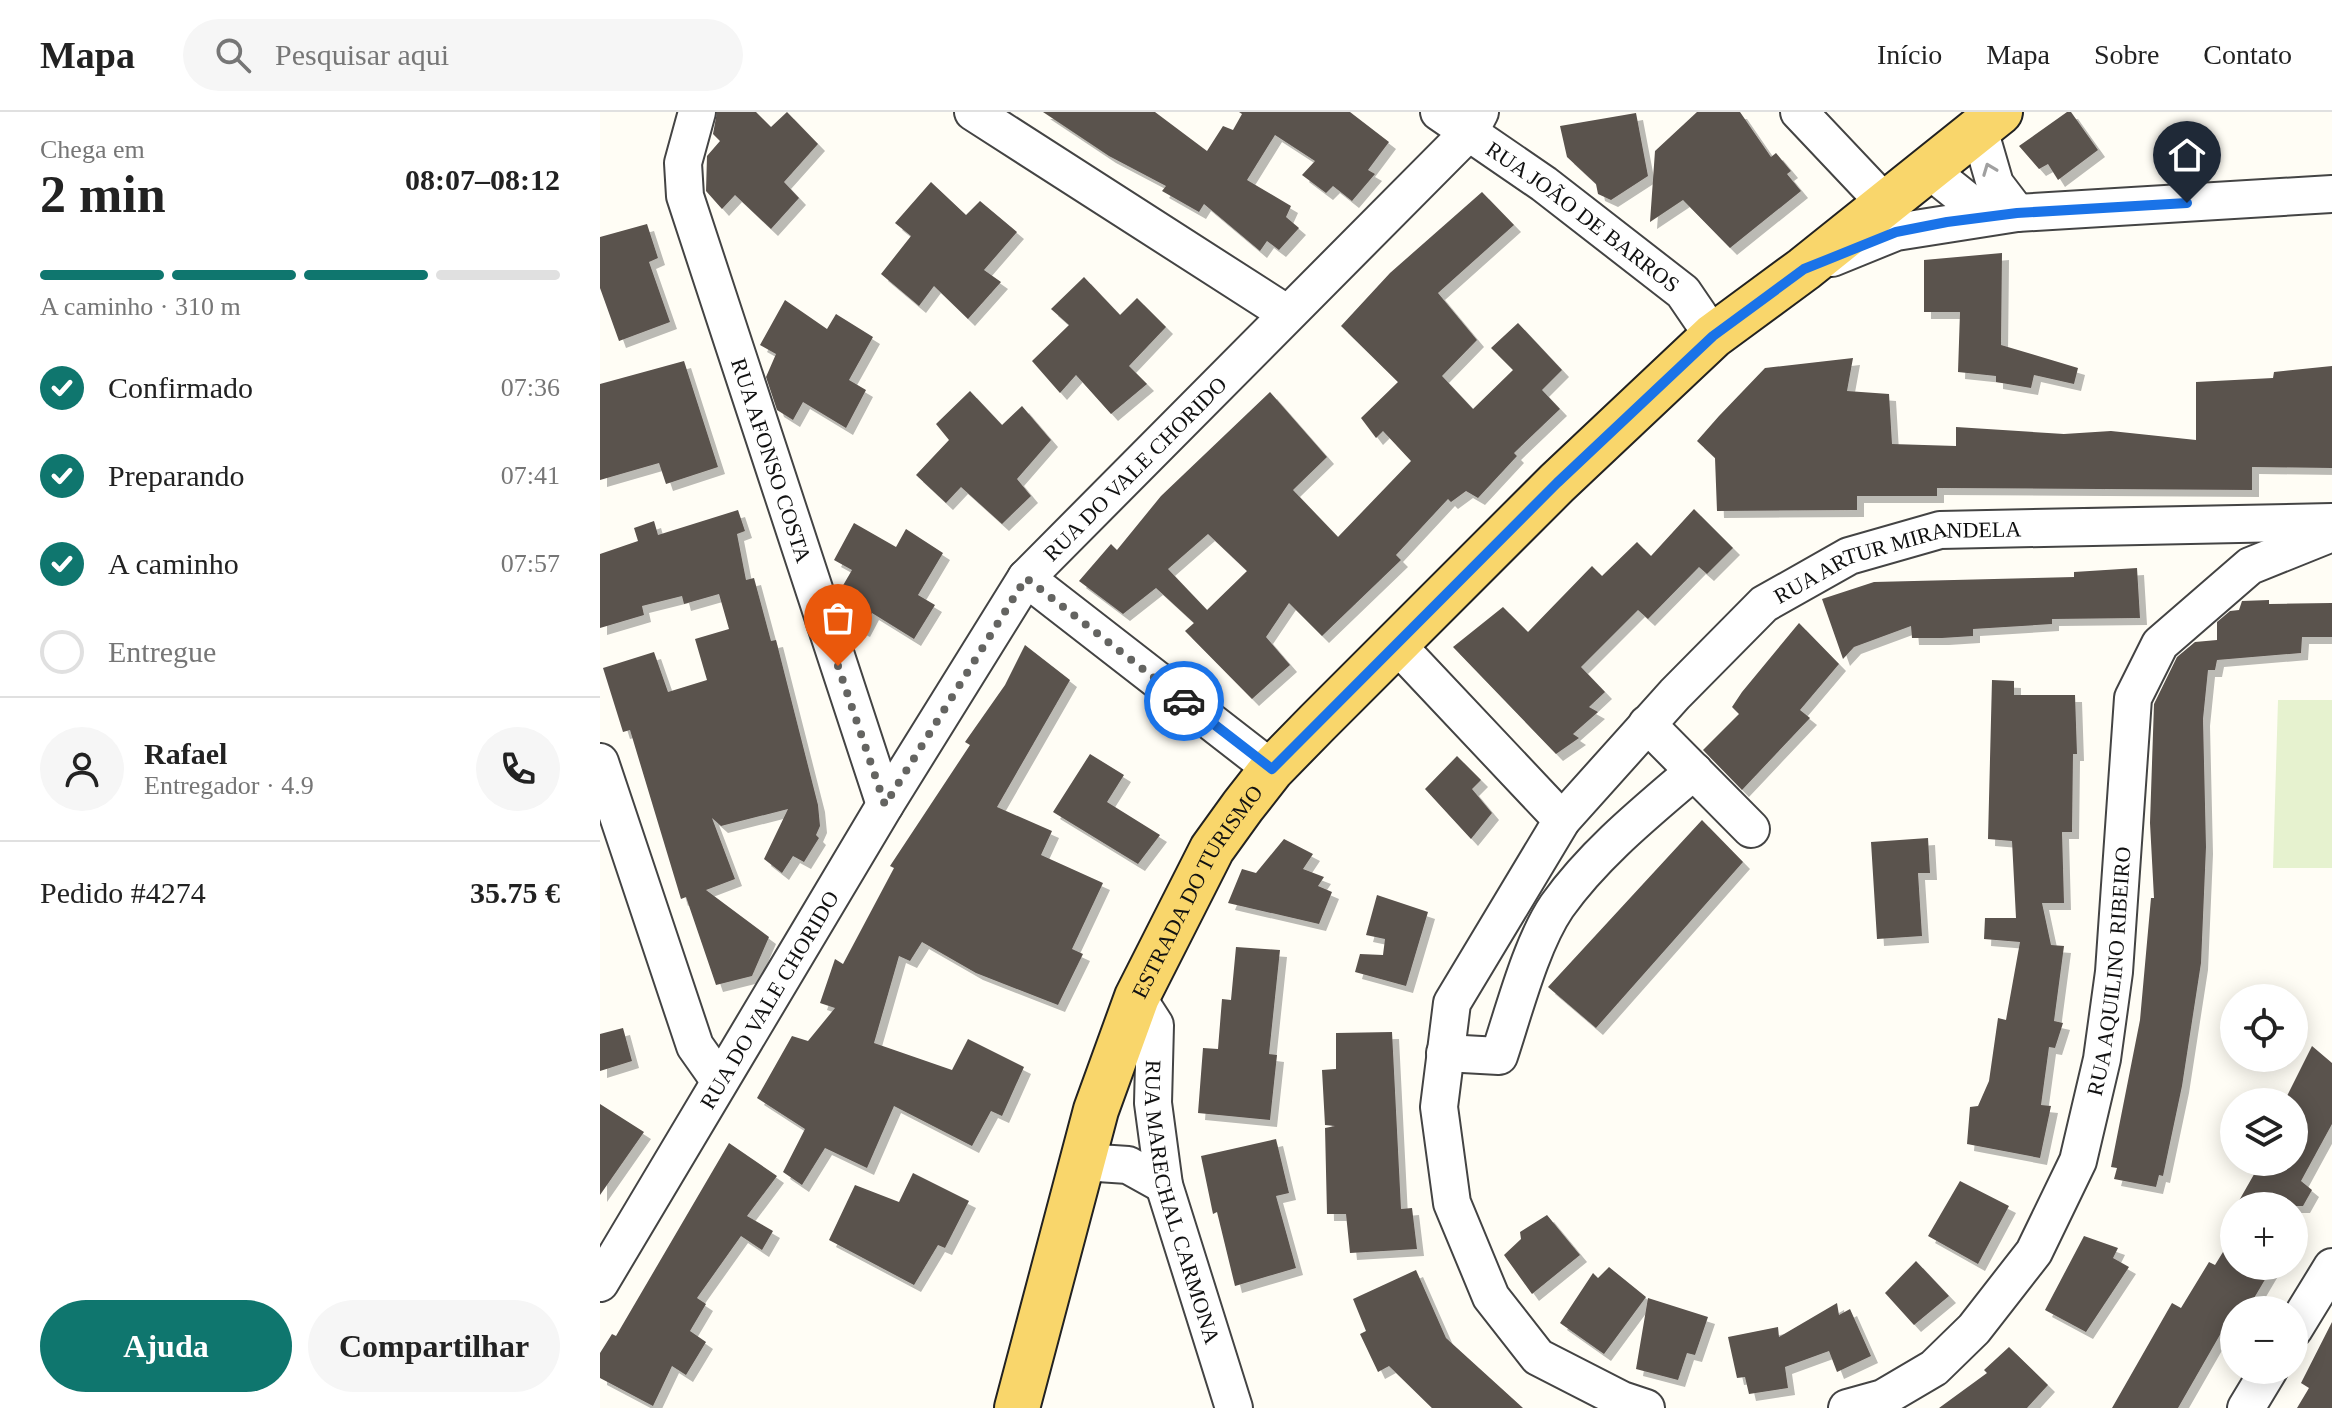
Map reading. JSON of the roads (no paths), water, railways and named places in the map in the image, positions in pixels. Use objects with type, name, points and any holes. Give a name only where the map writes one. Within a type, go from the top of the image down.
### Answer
[{"type":"main road","name":"ESTRADA DO TURISMO","points":[[1017,1408],[1096,1110],[1137,997],[1212,849],[1272,769],[1557,483],[1713,336],[1804,269],[1989,120]]},
{"type":"street","name":"RUA AFONSO COSTA","points":[[697,112],[683,163],[685,196],[885,805]]},
{"type":"street","points":[[973,112],[1286,313]]},
{"type":"street","name":"RUA JOÃO DE BARROS","points":[[1439,112],[1475,122],[1683,292],[1713,336]]},
{"type":"street","points":[[1799,112],[1885,203]]},
{"type":"street","points":[[1989,120],[1995,184],[2017,213]]},
{"type":"street","name":"RUA DO VALE CHORIDO","points":[[600,1283],[885,805],[1026,578],[1475,122]]},
{"type":"street","points":[[1929,170],[1969,202],[2017,213]]},
{"type":"street","points":[[1804,269],[1896,232],[2017,213],[2332,194]]},
{"type":"street","name":"RUA ARTUR MIRANDELA","points":[[1562,820],[1647,724],[1764,604],[1849,556],[1940,530],[2332,522]]},
{"type":"street","name":"RUA AQUILINO RIBEIRO","points":[[1847,1408],[1883,1398],[1934,1368],[1974,1329],[2034,1252],[2078,1161],[2102,1059],[2114,972],[2133,698],[2160,644],[2250,566],[2332,533]]},
{"type":"street","points":[[1026,578],[1272,769]]},
{"type":"street","points":[[1397,645],[1562,820],[1452,1003],[1439,1107],[1452,1203],[1491,1297],[1538,1357],[1622,1400],[1646,1408]]},
{"type":"street","points":[[1647,724],[1751,829]]},
{"type":"street","points":[[600,762],[695,1046],[719,1080]]},
{"type":"street","points":[[1445,1053],[1499,1056],[1526,975],[1557,907],[1625,830],[1694,771]]},
{"type":"street","name":"RUA MARECHAL CARMONA","points":[[1137,997],[1155,1025],[1153,1103],[1164,1185],[1234,1408]]},
{"type":"street","points":[[1083,1162],[1128,1165],[1164,1185]]},
{"type":"street","points":[[2308,1306],[2332,1267]]},
{"type":"street","points":[[2246,1408],[2261,1384]]}]
